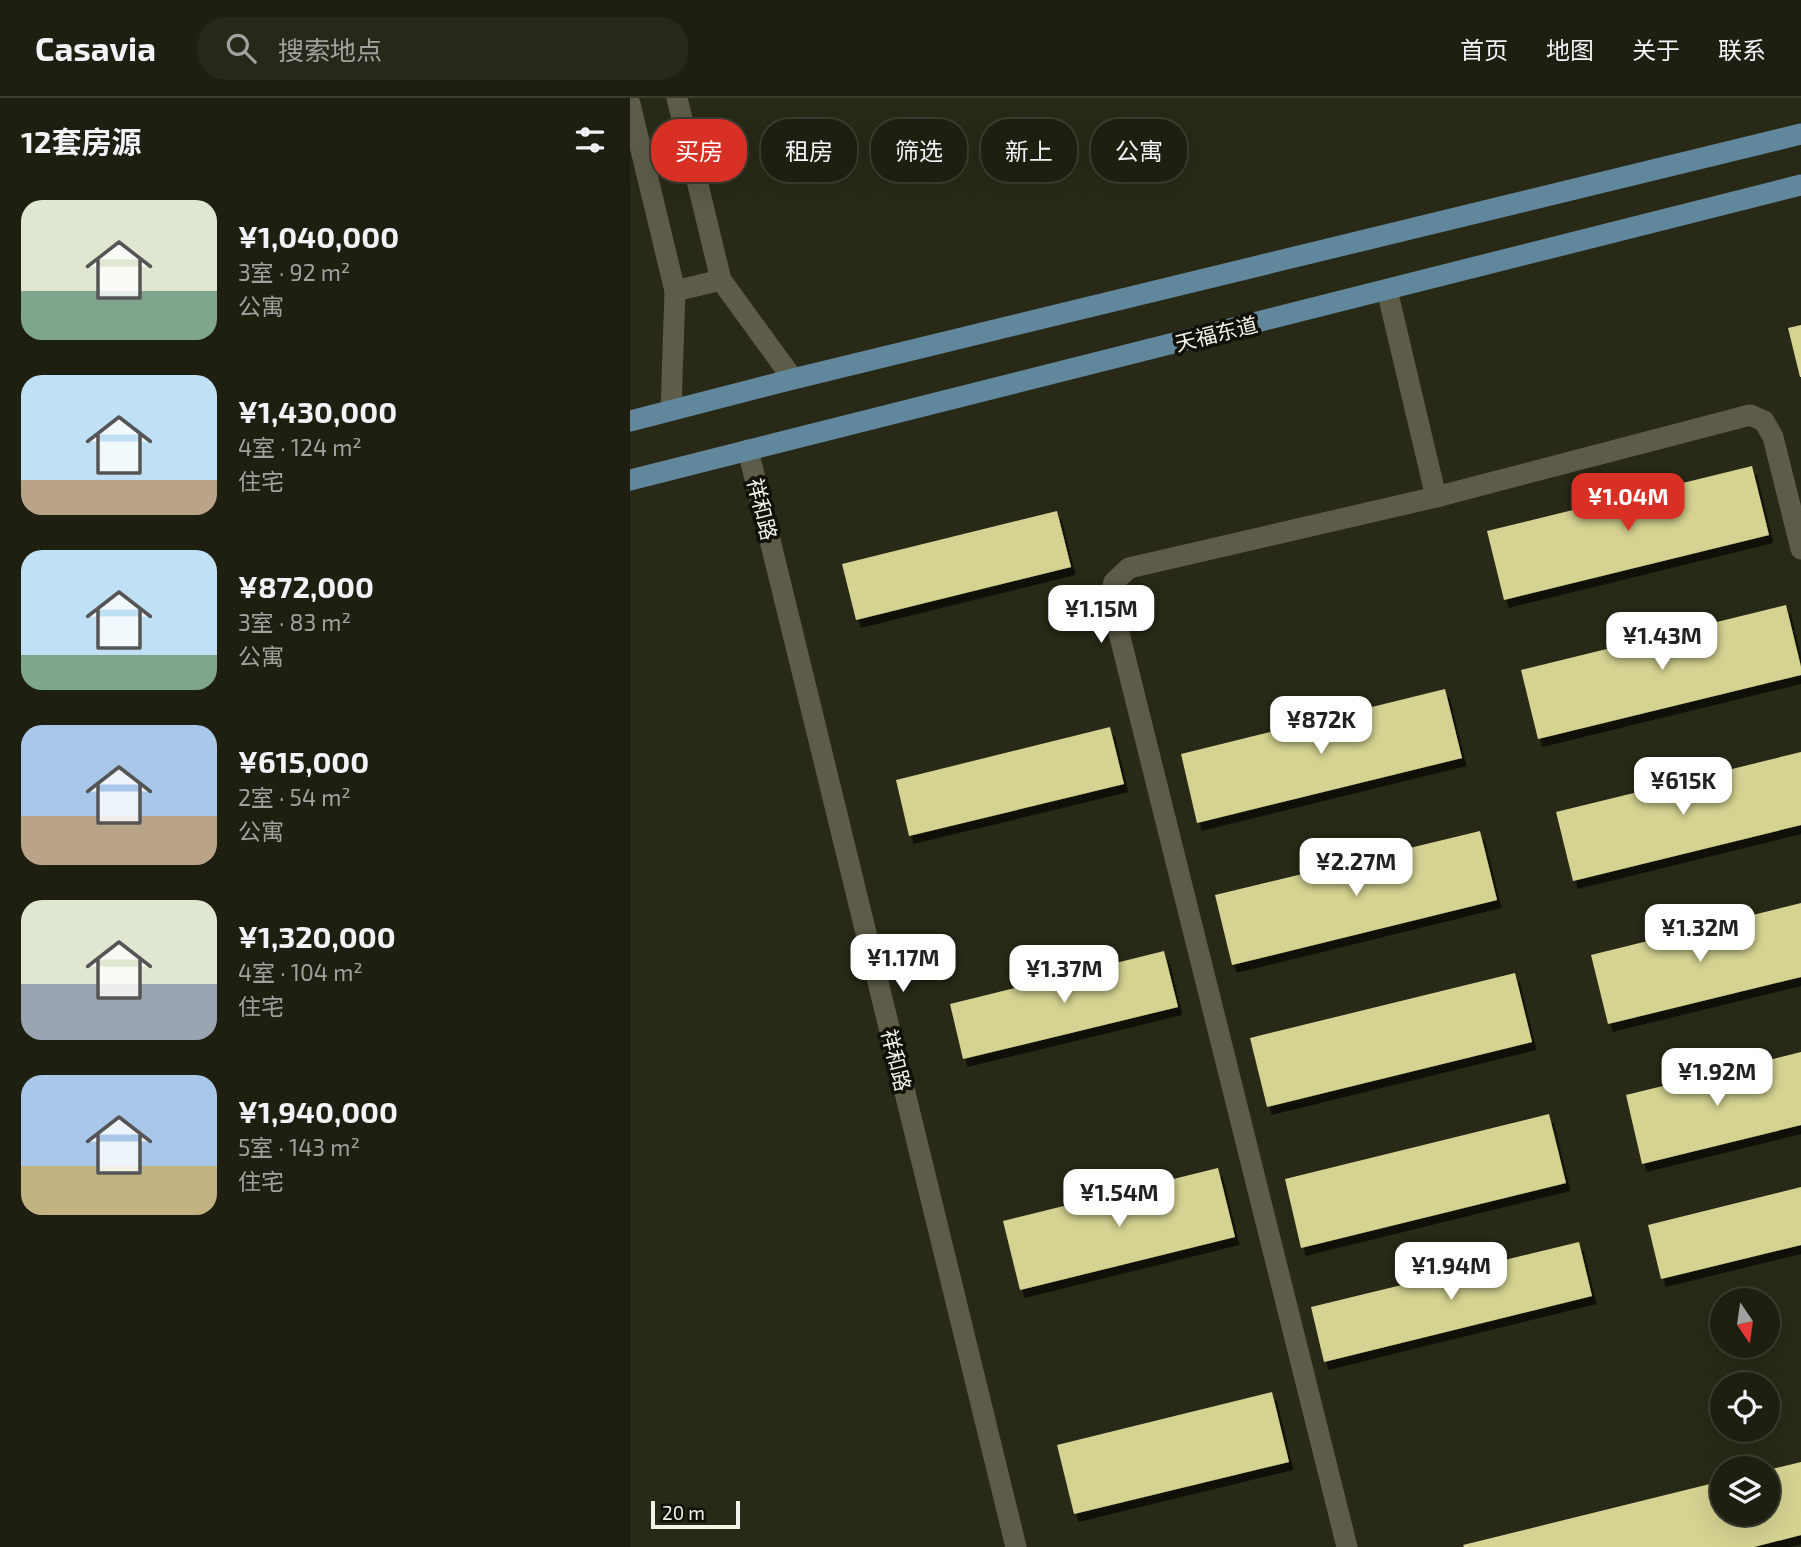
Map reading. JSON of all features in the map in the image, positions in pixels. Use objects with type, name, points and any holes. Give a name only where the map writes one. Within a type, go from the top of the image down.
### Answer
[{"type":"main road","points":[[630,421],[1801,134]]},
{"type":"main road","name":"天福东道","points":[[630,480],[1801,186]]},
{"type":"street","points":[[677,98],[721,280],[793,379]]},
{"type":"street","points":[[630,104],[676,291],[671,410]]},
{"type":"street","points":[[676,291],[721,280]]},
{"type":"street","points":[[1387,290],[1436,496]]},
{"type":"street","points":[[1347,1547],[1110,597],[1114,582],[1129,568],[1436,496],[1750,415],[1764,421],[1773,437],[1801,549]]},
{"type":"street","name":"祥和路","points":[[748,450],[1016,1547]]},
{"type":"building","points":[[1801,325],[1801,377],[1800,377],[1788,328]]},
{"type":"building","points":[[1752,466],[1769,535],[1504,600],[1487,531]]},
{"type":"building","points":[[1057,511],[1071,567],[856,620],[842,564]]},
{"type":"building","points":[[1786,605],[1801,675],[1538,739],[1521,670]]},
{"type":"building","points":[[1445,689],[1462,758],[1197,823],[1181,754]]},
{"type":"building","points":[[1110,727],[1124,784],[909,836],[896,780]]},
{"type":"building","points":[[1801,752],[1801,825],[1573,881],[1556,812]]},
{"type":"building","points":[[1480,831],[1497,900],[1232,965],[1215,895]]},
{"type":"building","points":[[1801,903],[1801,977],[1608,1024],[1591,955]]},
{"type":"building","points":[[1164,951],[1178,1007],[963,1059],[950,1004]]},
{"type":"building","points":[[1515,973],[1532,1042],[1267,1107],[1250,1038]]},
{"type":"building","points":[[1801,1052],[1801,1125],[1642,1164],[1626,1095]]},
{"type":"building","points":[[1549,1114],[1566,1183],[1301,1248],[1285,1179]]},
{"type":"building","points":[[1218,1168],[1235,1237],[1020,1290],[1003,1221]]},
{"type":"building","points":[[1801,1187],[1801,1245],[1661,1279],[1648,1225]]},
{"type":"building","points":[[1579,1242],[1592,1296],[1324,1362],[1311,1307]]},
{"type":"building","points":[[1272,1392],[1289,1462],[1074,1514],[1057,1445]]},
{"type":"building","points":[[1801,1462],[1801,1535],[1754,1547],[1463,1545],[1710,1484],[1710,1526],[1780,1526],[1780,1467]]}]
